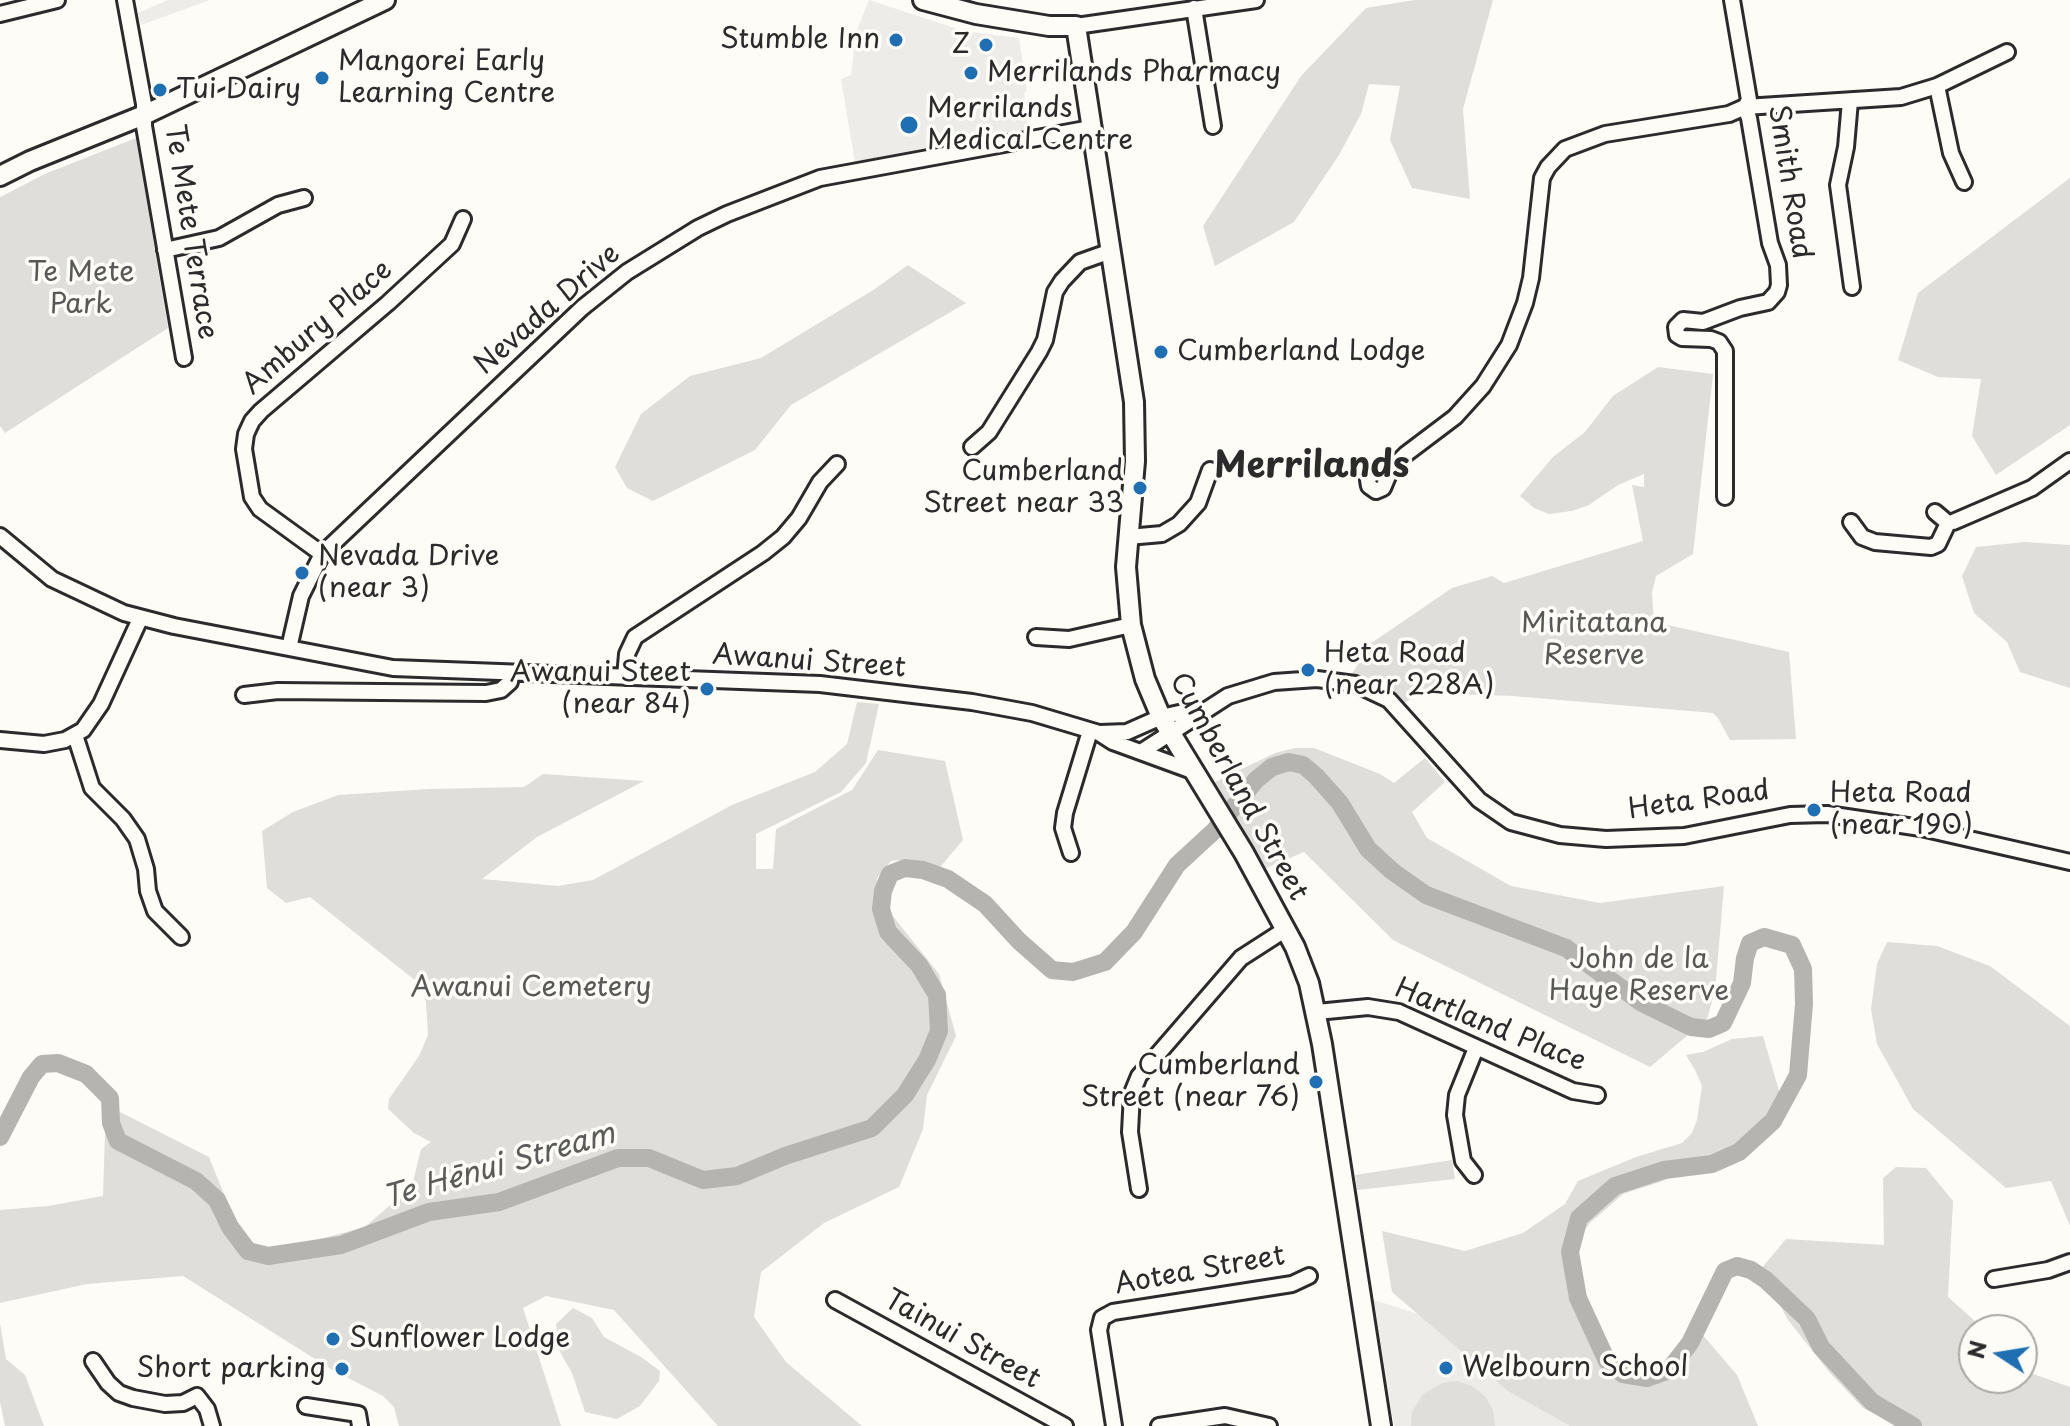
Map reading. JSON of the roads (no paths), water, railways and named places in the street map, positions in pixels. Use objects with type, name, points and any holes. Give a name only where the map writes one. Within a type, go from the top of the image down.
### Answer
[{"type":"main road","points":[[0,176],[144,115],[385,0]]},
{"type":"main road","points":[[923,0],[976,14],[1049,26],[1076,26]]},
{"type":"main road","name":"Cumberland Street","points":[[1076,26],[1134,402],[1135,461],[1127,589],[1131,625],[1145,679],[1166,726],[1235,839],[1286,929],[1304,968],[1317,1012],[1381,1426]]},
{"type":"street","points":[[0,14],[57,0]]},
{"type":"street","name":"Te Mete Terrace","points":[[125,0],[184,358]]},
{"type":"street","points":[[1076,26],[1157,6],[1194,8],[1256,0]]},
{"type":"street","name":"Smith Road","points":[[1725,497],[1725,351],[1719,342],[1711,339],[1682,338],[1677,335],[1676,327],[1683,320],[1703,322],[1740,308],[1764,304],[1772,300],[1777,292],[1778,265],[1770,243],[1745,107],[1749,100],[1732,0]]},
{"type":"street","points":[[1194,8],[1213,126]]},
{"type":"street","points":[[1391,469],[1469,403],[1509,345],[1531,278],[1539,189],[1548,167],[1565,149],[1590,138],[1729,114],[1745,107],[1901,97],[1937,86],[2007,52]]},
{"type":"street","points":[[1937,86],[1951,153],[1964,182]]},
{"type":"street","points":[[1850,101],[1846,147],[1838,185],[1852,287]]},
{"type":"street","name":"Nevada Drive","points":[[289,648],[301,596],[322,554],[582,308],[627,272],[698,228],[820,178],[1091,128]]},
{"type":"street","points":[[165,250],[219,238],[278,205],[304,198]]},
{"type":"street","name":"Ambury Place","points":[[322,554],[260,509],[252,497],[244,449],[246,434],[261,411],[452,244],[463,219]]},
{"type":"street","points":[[972,447],[989,432],[1039,352],[1045,340],[1055,292],[1062,281],[1080,262],[1111,251]]},
{"type":"street","points":[[1851,522],[1862,537],[1875,542],[1931,547],[1938,544],[1948,523],[2032,488],[2070,461]]},
{"type":"street","points":[[625,677],[627,654],[635,637],[783,537],[799,518],[820,482],[837,464]]},
{"type":"street","points":[[1128,537],[1162,534],[1179,524],[1198,503],[1210,470]]},
{"type":"street","points":[[1935,512],[1948,523]]},
{"type":"street","name":"Awanui Street","points":[[0,536],[52,579],[140,619],[393,668],[845,686],[1003,707],[1095,732],[1113,742],[1195,772]]},
{"type":"street","points":[[0,740],[44,744],[75,735],[92,720],[101,704],[140,619]]},
{"type":"street","points":[[1036,637],[1069,639],[1131,625]]},
{"type":"street","points":[[244,695],[278,691],[486,693],[501,690],[510,682],[511,674]]},
{"type":"street","name":"Heta Road","points":[[1166,726],[1194,721],[1202,711],[1250,688],[1274,682],[1317,679],[1355,684],[1389,700],[1479,800],[1511,822],[1560,835],[1606,839],[1684,836],[1790,815],[1827,814],[1921,828],[2070,862]]},
{"type":"street","points":[[1141,752],[1166,726]]},
{"type":"street","name":"Awanui Street","points":[[1095,732],[1127,732],[1166,726]]},
{"type":"street","points":[[1071,853],[1063,828],[1065,813],[1095,732]]},
{"type":"street","points":[[75,735],[92,788],[123,819],[137,839],[155,911],[181,937]]},
{"type":"street","points":[[1139,1189],[1130,1132],[1132,1093],[1139,1076],[1241,958],[1286,929]]},
{"type":"street","name":"Hartland Place","points":[[1317,1012],[1357,1007],[1399,1012],[1573,1091],[1597,1095]]},
{"type":"street","points":[[1474,1175],[1463,1161],[1455,1115],[1457,1095],[1476,1048]]},
{"type":"street","points":[[1994,1279],[2048,1270],[2070,1262]]},
{"type":"street","name":"Aotea Street","points":[[1114,1426],[1099,1330],[1102,1318],[1113,1312],[1292,1284],[1309,1276]]},
{"type":"street","name":"Tainui Street","points":[[835,1300],[1065,1426]]},
{"type":"street","points":[[93,1361],[108,1383],[119,1393],[133,1398],[165,1404],[183,1403],[197,1396],[207,1409],[212,1426]]},
{"type":"street","points":[[306,1406],[358,1414],[360,1426]]},
{"type":"street","points":[[1159,1426],[1225,1416],[1269,1426]]},
{"type":"waterway","name":"Te Hēnui Stream","points":[[0,1137],[31,1077],[42,1064],[58,1063],[86,1074],[110,1098],[111,1123],[118,1141],[196,1181],[217,1200],[230,1227],[248,1251],[268,1256],[341,1245],[429,1212],[499,1202],[618,1158],[649,1158],[703,1180],[737,1176],[785,1156],[872,1128],[905,1095],[927,1060],[939,1031],[937,995],[919,965],[888,932],[881,909],[883,891],[890,874],[905,868],[923,870],[948,879],[985,904],[1019,941],[1052,970],[1073,972],[1105,962],[1134,932],[1177,865],[1215,830],[1256,780],[1272,767],[1289,762],[1303,765],[1316,776],[1340,803],[1368,849],[1426,895],[1566,948],[1642,1003],[1691,1027],[1709,1029],[1723,1023],[1742,983],[1750,943],[1764,937],[1792,945],[1803,969],[1804,1004],[1798,1075],[1773,1121],[1739,1152],[1712,1164],[1664,1170],[1615,1186],[1579,1218],[1570,1252],[1578,1298],[1607,1361],[1623,1374],[1647,1378],[1669,1370],[1690,1343],[1725,1271],[1737,1266],[1751,1270],[1807,1319],[1821,1347],[1872,1402],[1913,1426]]},
{"type":"place","name":"Stumble Inn","points":[[896,40]]},
{"type":"place","name":"Z","points":[[986,45]]},
{"type":"place","name":"Merrilands Pharmacy","points":[[971,73]]},
{"type":"place","name":"Mangorei Early Learning Centre","points":[[322,78]]},
{"type":"place","name":"Tui Dairy","points":[[160,90]]},
{"type":"place","name":"Merrilands Medical Centre","points":[[909,125]]},
{"type":"place","name":"Cumberland Lodge","points":[[1161,352]]},
{"type":"place","name":"Cumberland Street near 33","points":[[1140,488]]},
{"type":"place","name":"Nevada Drive (near 3)","points":[[302,573]]},
{"type":"place","name":"Heta Road (near 228A)","points":[[1308,670]]},
{"type":"place","name":"Awanui Steet (near 84)","points":[[707,689]]},
{"type":"place","name":"Heta Road (near 190)","points":[[1814,810]]},
{"type":"place","name":"Cumberland Street (near 76)","points":[[1316,1082]]},
{"type":"place","name":"Sunflower Lodge","points":[[333,1339]]},
{"type":"place","name":"Welbourn School","points":[[1446,1368]]},
{"type":"place","name":"Short parking","points":[[342,1369]]},
{"type":"district","name":"Merrilands","points":[[1312,467]]},
{"type":"park label","name":"Te Mete Park","points":[[81,289]]},
{"type":"park label","name":"Miritatana Reserve","points":[[1594,640]]},
{"type":"park label","name":"John de la Haye Reserve","points":[[1639,976]]},
{"type":"park label","name":"Awanui Cemetery","points":[[531,988]]}]
